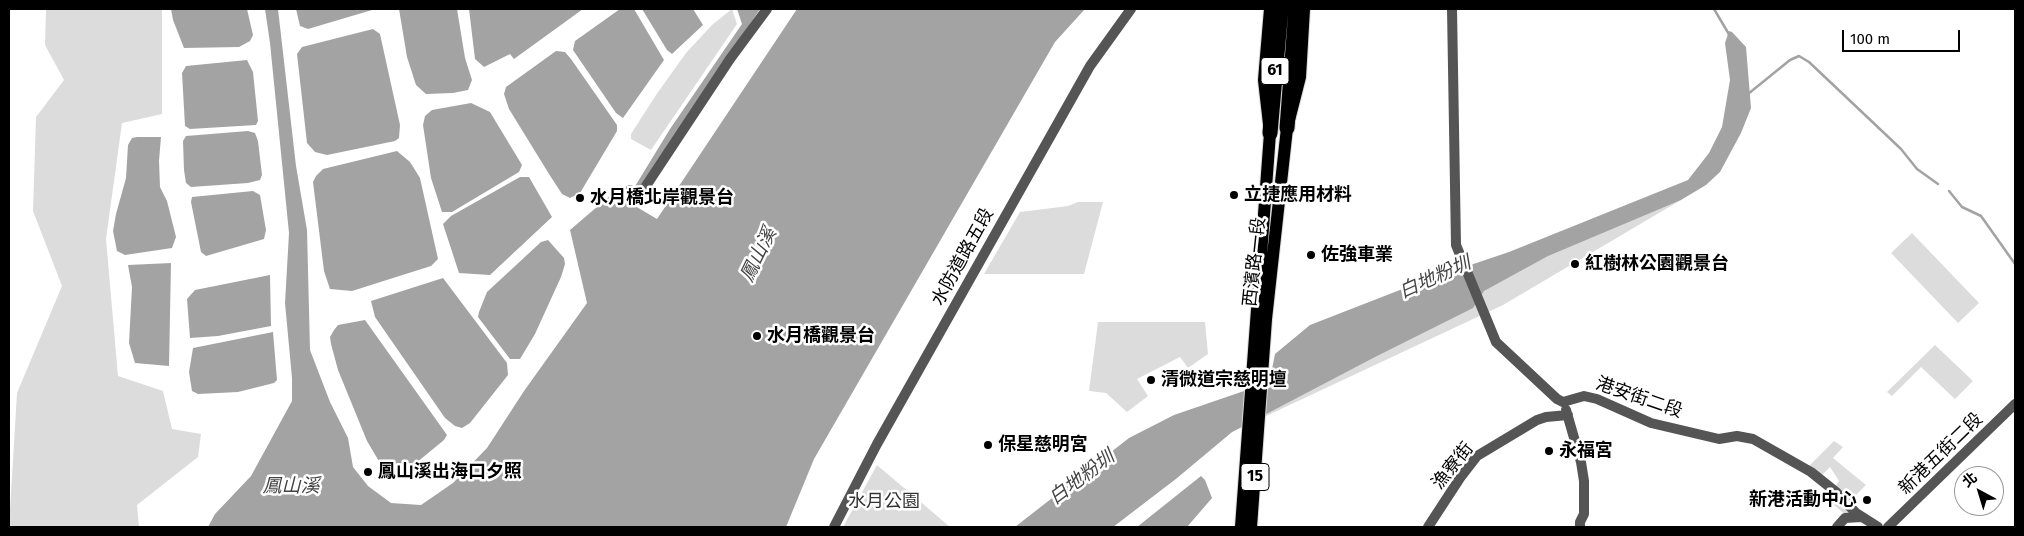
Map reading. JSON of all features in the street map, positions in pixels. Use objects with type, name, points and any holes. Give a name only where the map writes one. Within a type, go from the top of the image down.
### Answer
[{"type":"highway","name":"61","points":[[1270,133],[1281,9]]},
{"type":"highway","name":"61","points":[[1287,128],[1296,9]]},
{"type":"main road","name":"西濱路一段","points":[[1258,372],[1254,339],[1270,133],[1264,80],[1270,9]]},
{"type":"main road","name":"西濱路一段","points":[[1258,372],[1266,319],[1287,128],[1300,76],[1304,9]]},
{"type":"main road","name":"15","points":[[1251,527],[1259,427],[1258,372]]},
{"type":"main road","name":"15","points":[[1241,527],[1247,445],[1258,372]]},
{"type":"street","points":[[630,190],[640,195],[730,59],[767,9]]},
{"type":"street","name":"水防道路五段","points":[[834,527],[877,444],[1081,83],[1131,9]]},
{"type":"street","points":[[1452,9],[1456,245],[1486,322],[1496,342],[1557,399],[1563,402],[1581,462],[1584,481],[1584,514],[1580,527]]},
{"type":"street","name":"港安街二段","points":[[1563,402],[1584,396],[1597,399],[1651,422],[1719,439],[1737,436],[1753,439],[1811,472],[1861,517],[1878,527]]},
{"type":"street","name":"新港五街二段","points":[[1888,527],[2015,404]]},
{"type":"street","name":"漁寮街","points":[[1428,527],[1477,456],[1536,420],[1568,415]]},
{"type":"street","points":[[1837,527],[1846,518],[1861,517]]},
{"type":"green space","points":[[46,9],[162,9],[162,114],[122,123],[106,239],[118,376],[163,391],[172,429],[201,434],[198,457],[137,505],[139,527],[9,527],[17,393],[62,286],[33,211],[36,117],[64,80],[45,45]]},
{"type":"green space","points":[[732,9],[737,24],[651,150],[631,139],[631,134],[686,53],[712,25]]},
{"type":"green space","points":[[1681,200],[1503,305],[1232,432],[1177,478],[1113,527],[1048,527],[1542,248]]},
{"type":"green space","points":[[1078,202],[1103,202],[1084,274],[984,274],[1020,212],[1068,206]]},
{"type":"green space","points":[[1912,233],[1979,303],[1958,323],[1891,253]]},
{"type":"green space","points":[[1098,322],[1205,322],[1208,354],[1188,368],[1180,357],[1137,379],[1148,396],[1127,412],[1106,393],[1089,391]]},
{"type":"green space","points":[[1935,345],[1973,381],[1955,399],[1921,367],[1892,396],[1887,392]]},
{"type":"green space","points":[[1834,441],[1843,447],[1833,458],[1866,485],[1847,504],[1853,521],[1827,499],[1839,481],[1830,467],[1822,475],[1809,466]]},
{"type":"green space","name":"水月公園","points":[[877,465],[950,527],[843,527]]},
{"type":"water","points":[[171,9],[247,9],[253,35],[250,41],[239,47],[184,48],[173,20]]},
{"type":"water","name":"鳳山溪","points":[[265,9],[278,9],[296,166],[307,230],[310,350],[330,402],[348,438],[353,467],[368,486],[391,503],[421,505],[453,483],[487,448],[524,391],[587,303],[570,230],[612,194],[626,201],[670,129],[742,24],[737,9],[760,9],[630,203],[657,219],[797,9],[1085,9],[1055,42],[814,459],[786,527],[208,527],[215,514],[251,476],[292,401],[292,378],[285,303],[289,233]]},
{"type":"water","points":[[296,9],[372,10],[308,29],[300,26]]},
{"type":"water","points":[[399,9],[457,9],[465,58],[472,80],[468,90],[453,93],[426,94],[416,85],[407,57]]},
{"type":"water","points":[[469,9],[583,9],[514,59],[510,54],[484,67],[475,59]]},
{"type":"water","points":[[620,9],[634,9],[664,60],[623,118],[616,113],[573,50],[575,41]]},
{"type":"water","points":[[642,9],[693,9],[703,25],[672,54],[667,50]]},
{"type":"water","points":[[373,29],[380,34],[400,125],[399,138],[395,141],[327,155],[315,152],[307,143],[297,54],[302,47]]},
{"type":"water","points":[[1729,31],[1746,47],[1751,108],[1741,133],[1720,172],[1706,185],[1681,200],[1548,256],[1484,291],[1473,308],[1232,432],[1177,478],[1113,527],[1015,527],[1129,438],[1174,415],[1244,391],[1249,382],[1272,369],[1275,354],[1310,325],[1423,281],[1509,252],[1688,180],[1709,153],[1722,127],[1730,80],[1725,43]]},
{"type":"water","points":[[556,51],[565,52],[571,59],[617,125],[617,131],[580,193],[570,198],[562,194],[549,174],[509,109],[504,94],[506,87]]},
{"type":"water","points":[[247,60],[253,72],[258,121],[256,125],[190,129],[185,126],[182,73],[186,66]]},
{"type":"water","points":[[471,103],[490,112],[522,165],[519,172],[452,212],[442,212],[431,178],[423,125],[425,116],[432,110]]},
{"type":"water","points":[[248,131],[255,133],[258,141],[262,175],[260,180],[248,183],[191,187],[186,183],[183,141],[186,136]]},
{"type":"water","points":[[161,137],[159,161],[160,187],[167,201],[176,237],[172,248],[125,255],[117,251],[113,231],[126,178],[128,145],[132,138]]},
{"type":"water","points":[[397,151],[410,162],[420,178],[438,259],[431,266],[352,291],[330,289],[324,271],[313,182],[323,169]]},
{"type":"water","points":[[520,177],[529,177],[552,217],[490,275],[459,273],[443,224],[451,216]]},
{"type":"water","points":[[253,191],[260,195],[266,230],[264,239],[206,256],[201,252],[191,202],[192,197]]},
{"type":"water","points":[[548,240],[564,258],[565,264],[561,277],[535,334],[520,359],[510,359],[478,317],[479,312],[487,292],[541,242]]},
{"type":"water","points":[[171,263],[169,366],[135,363],[129,343],[132,287],[128,265]]},
{"type":"water","points":[[270,275],[271,326],[218,336],[190,338],[187,299],[195,290]]},
{"type":"water","points":[[443,278],[507,363],[508,375],[470,423],[462,428],[455,426],[445,418],[375,317],[371,301]]},
{"type":"water","points":[[365,320],[447,435],[444,440],[416,463],[389,469],[383,468],[367,441],[338,370],[330,337],[338,325]]},
{"type":"water","points":[[273,332],[277,380],[274,383],[238,392],[198,394],[192,391],[189,372],[193,348]]},
{"type":"water","points":[[1201,476],[1205,480],[1212,498],[1187,527],[1137,527]]},
{"type":"waterway","name":"白地粉圳","points":[[1714,9],[1730,36]]},
{"type":"waterway","points":[[1748,94],[1790,60],[1799,56],[1809,62],[1901,149],[1917,169],[1938,184]]},
{"type":"waterway","points":[[1949,191],[1962,207],[1981,216],[2015,264]]},
{"type":"place","name":"立捷應用材料","points":[[1234,195]]},
{"type":"place","name":"水月橋北岸觀景台","points":[[580,198]]},
{"type":"place","name":"佐強車業","points":[[1311,255]]},
{"type":"place","name":"紅樹林公園觀景台","points":[[1575,264]]},
{"type":"place","name":"水月橋觀景台","points":[[757,336]]},
{"type":"place","name":"清微道宗慈明壇","points":[[1151,380]]},
{"type":"place","name":"保星慈明宮","points":[[988,445]]},
{"type":"place","name":"永福宮","points":[[1549,451]]},
{"type":"place","name":"鳳山溪出海口夕照","points":[[368,472]]},
{"type":"place","name":"新港活動中心","points":[[1867,500]]}]
